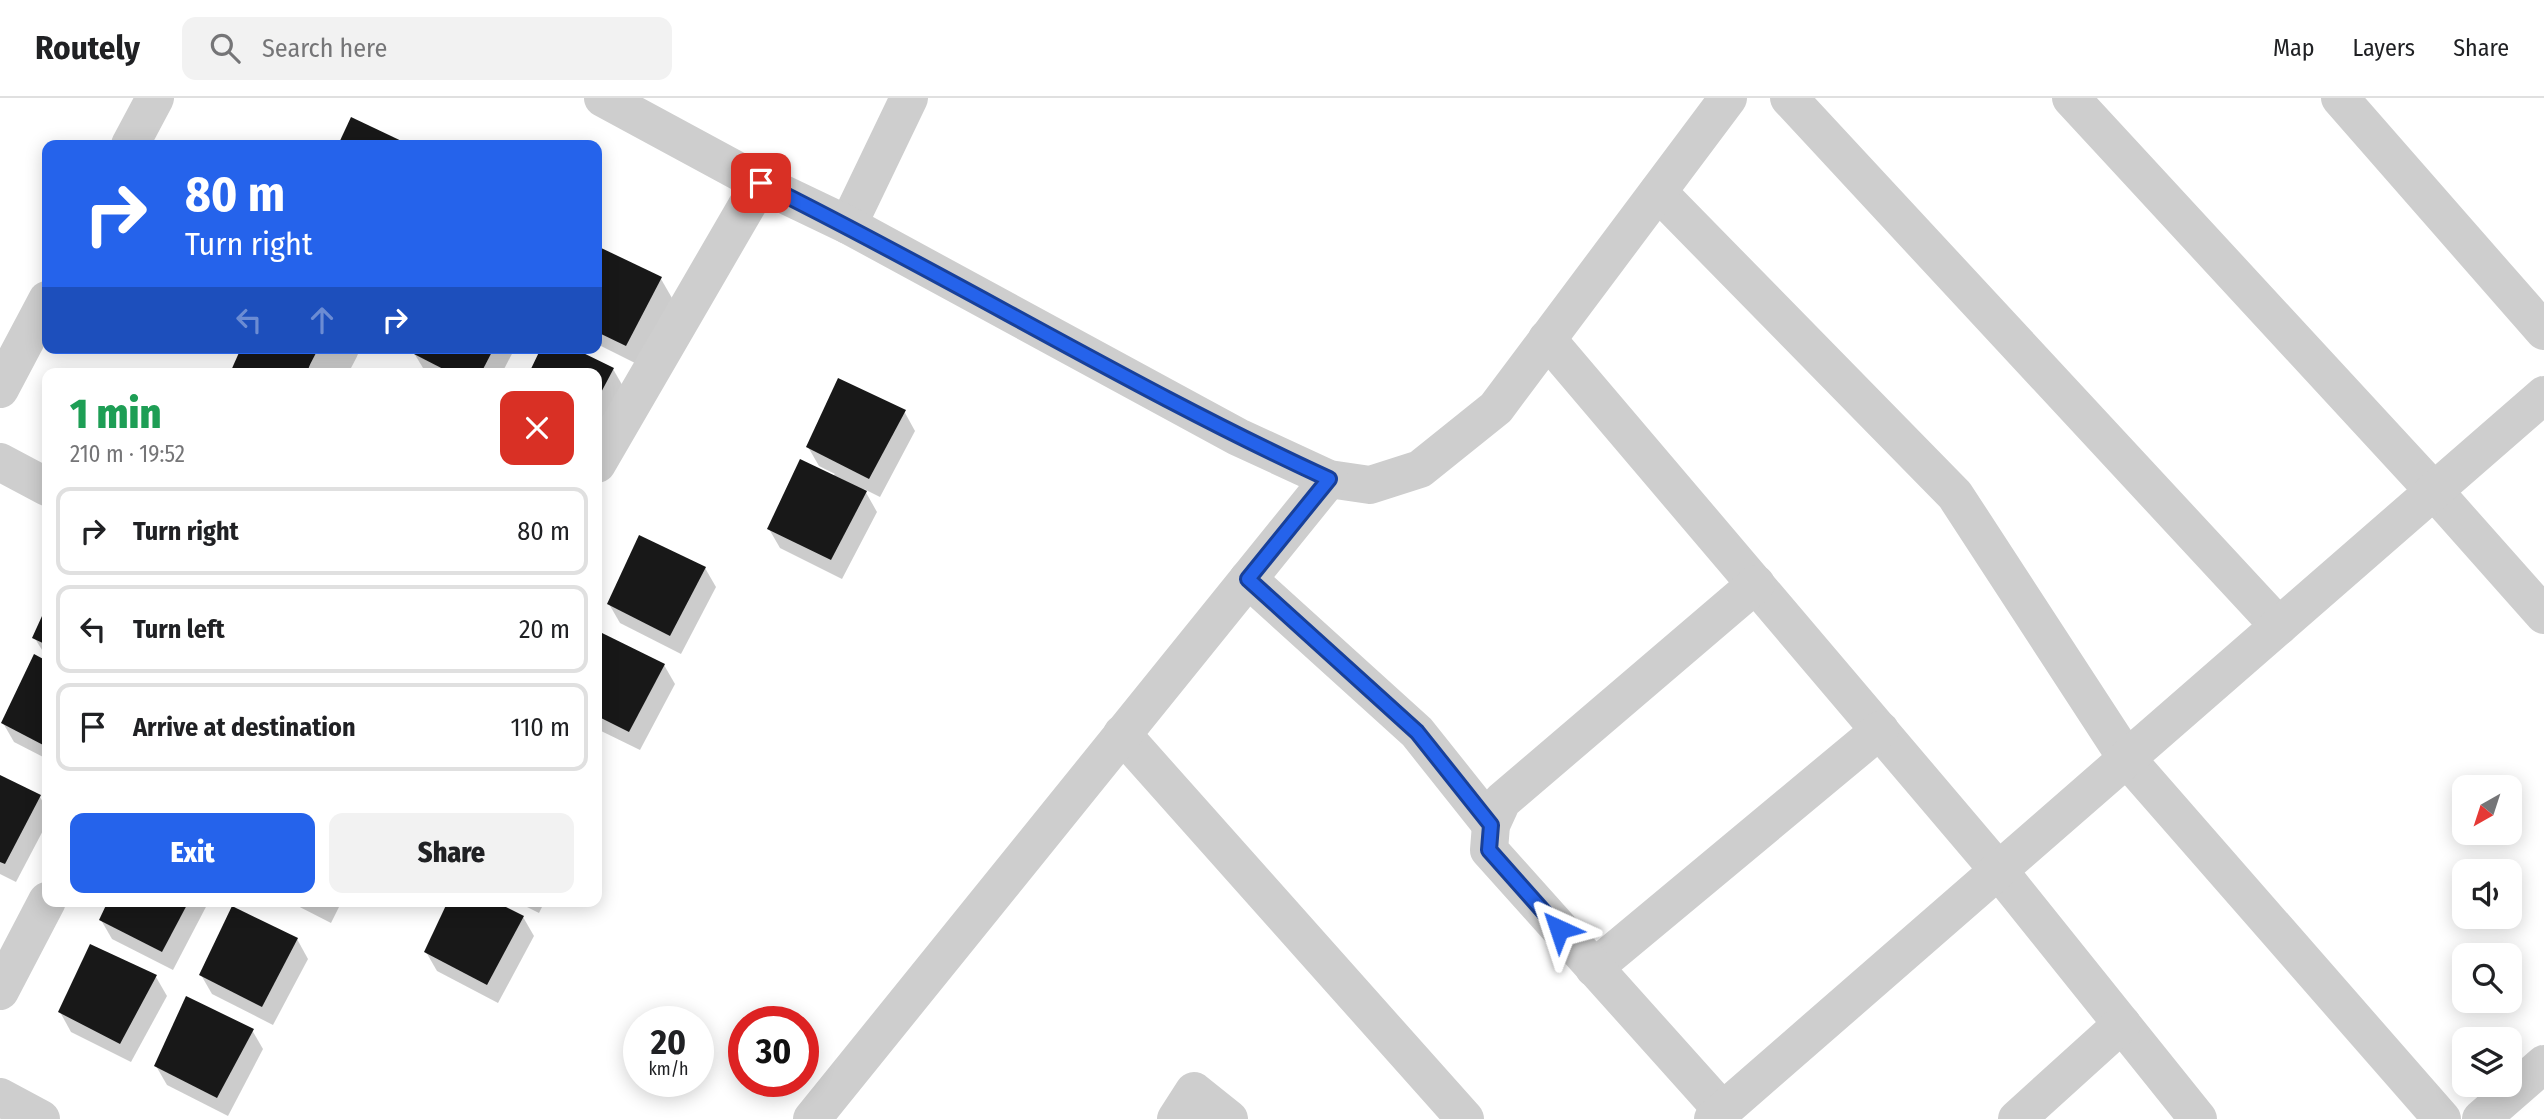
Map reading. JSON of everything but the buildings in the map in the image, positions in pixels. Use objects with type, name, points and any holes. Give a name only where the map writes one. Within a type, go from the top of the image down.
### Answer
[{"type":"street","points":[[133,140],[155,98]]},
{"type":"street","points":[[603,98],[761,183],[848,225],[1238,437],[1329,479],[1370,485],[1420,469],[1496,408],[1728,98]]},
{"type":"street","points":[[848,225],[909,98]]},
{"type":"street","points":[[1789,98],[2278,626]]},
{"type":"street","points":[[2071,98],[2434,491],[2544,615]]},
{"type":"street","points":[[2340,98],[2544,331]]},
{"type":"street","points":[[602,455],[761,183]]},
{"type":"street","points":[[1658,192],[1955,495],[2127,759],[2442,1119]]},
{"type":"street","points":[[0,389],[42,309]]},
{"type":"street","points":[[1547,339],[1999,871],[2198,1119]]},
{"type":"street","points":[[1756,584],[1502,801],[1491,825],[1489,850],[1594,968],[1718,1115],[2544,395]]},
{"type":"street","points":[[0,462],[42,484]]},
{"type":"street","points":[[812,1119],[1329,479]]},
{"type":"street","points":[[1248,579],[1417,732],[1491,825]]},
{"type":"street","points":[[1594,968],[1880,730]]},
{"type":"street","points":[[1122,734],[1465,1119]]},
{"type":"street","points":[[0,991],[44,907]]},
{"type":"street","points":[[2017,1119],[2122,1024]]},
{"type":"street","points":[[2482,1119],[2544,1064]]},
{"type":"street","points":[[1176,1119],[1194,1091],[1229,1119]]},
{"type":"street","points":[[0,1097],[41,1119]]},
{"type":"route","points":[[761,183],[848,225],[1238,437],[1329,479],[1248,579],[1417,732],[1491,825],[1489,850],[1559,929]]}]
